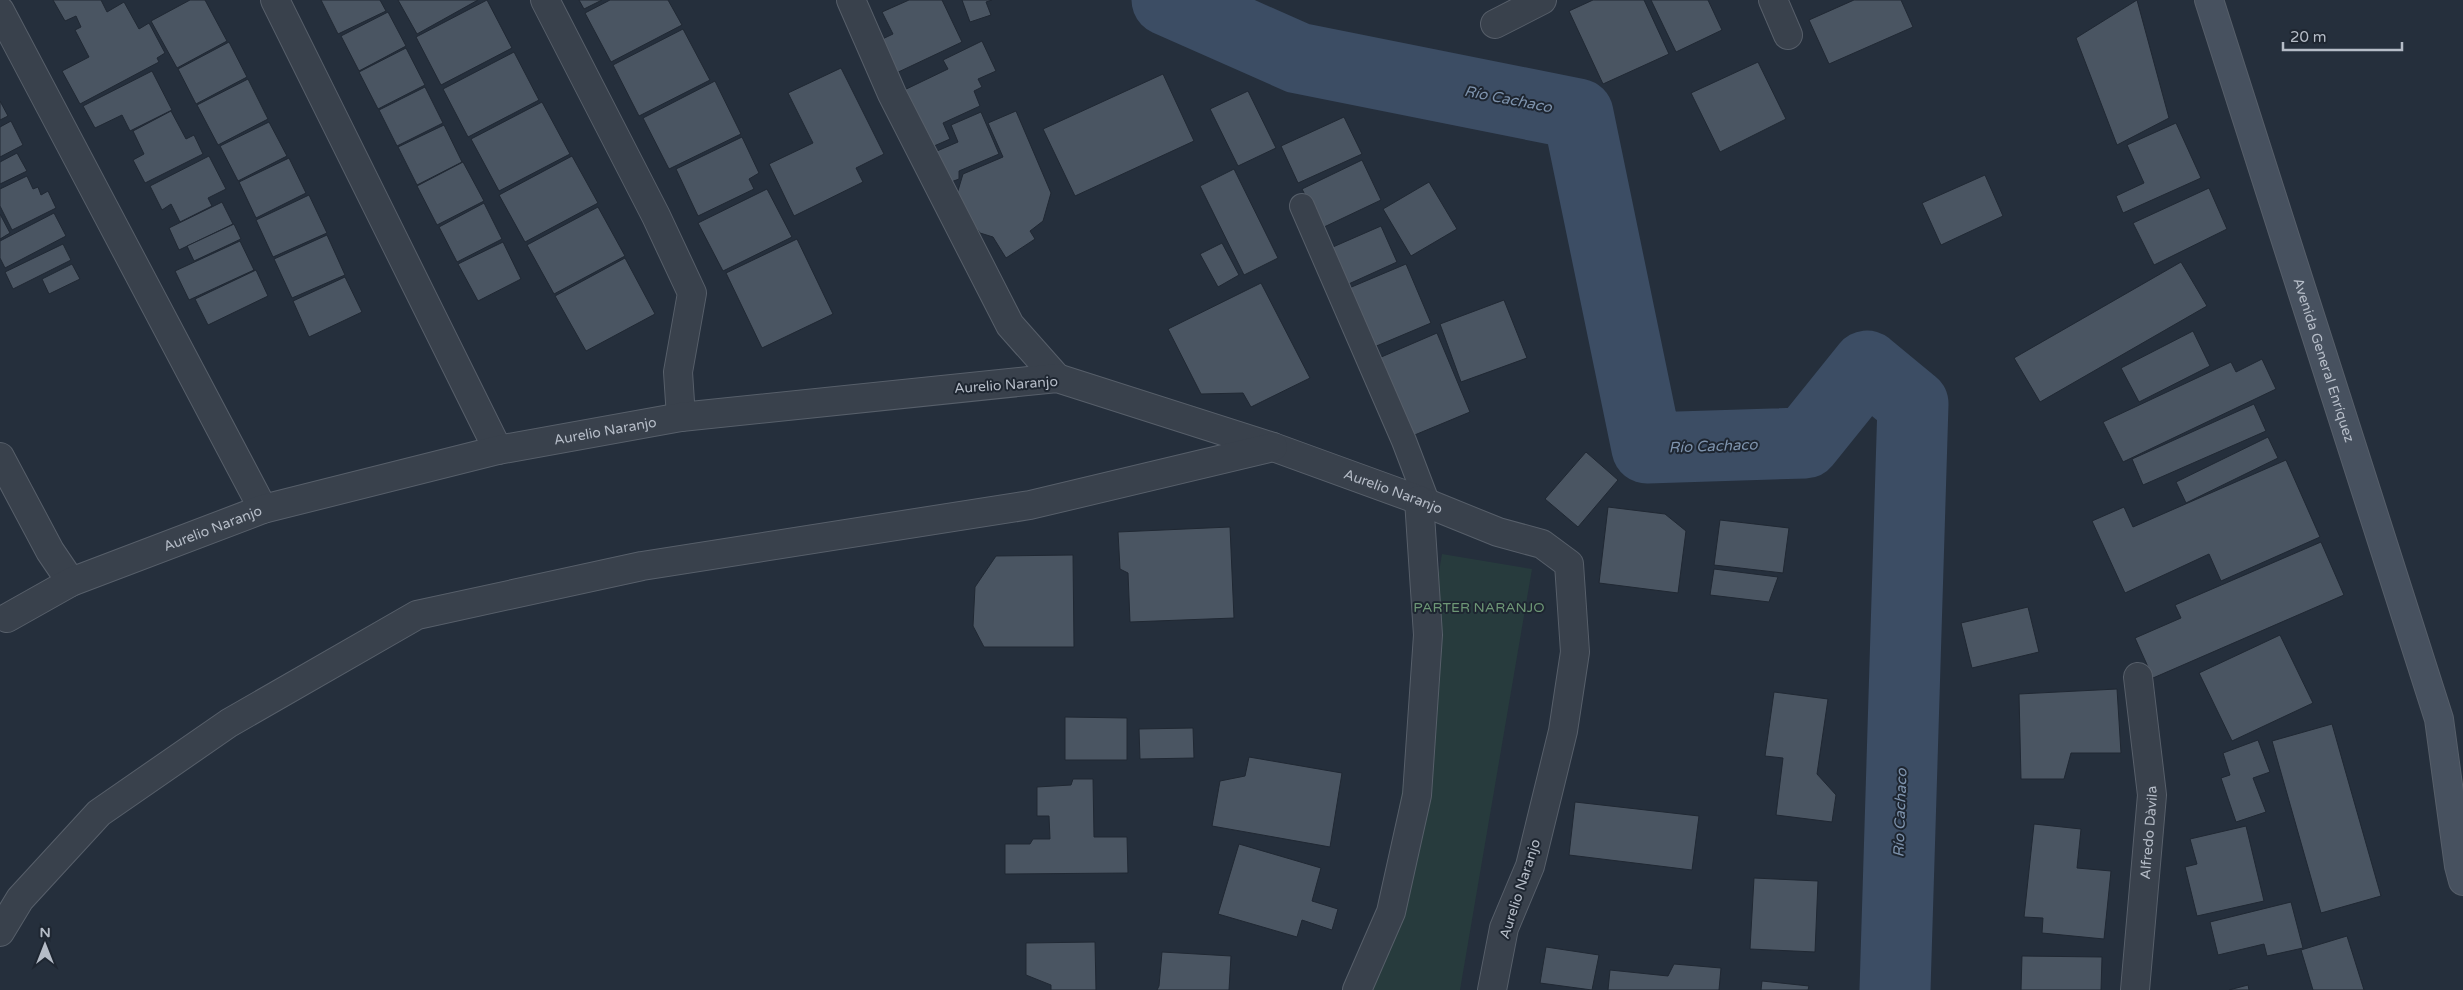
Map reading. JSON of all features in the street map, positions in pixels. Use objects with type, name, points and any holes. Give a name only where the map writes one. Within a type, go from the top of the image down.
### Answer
[{"type":"main road","name":"Avenida General Enríquez","points":[[2209,0],[2439,719],[2459,866],[2463,881]]},
{"type":"main road","name":"Avenida General Enríquez","points":[[2439,719],[2463,760]]},
{"type":"street","points":[[275,0],[498,450]]},
{"type":"street","points":[[545,0],[656,216],[692,292],[678,372],[681,417]]},
{"type":"street","points":[[851,0],[892,94],[1010,325],[1057,378]]},
{"type":"street","points":[[1494,24],[1542,0]]},
{"type":"street","points":[[1773,0],[1788,35]]},
{"type":"street","points":[[0,11],[263,509]]},
{"type":"street","name":"Aurelio Naranjo","points":[[7,618],[71,582],[263,509],[498,450],[681,417],[1057,378],[1273,446],[1424,502],[1498,532],[1542,544],[1569,564],[1575,652],[1563,732],[1530,866],[1504,928],[1492,990]]},
{"type":"street","points":[[0,932],[20,899],[99,813],[229,723],[417,615],[642,566],[1030,505],[1273,446]]},
{"type":"street","points":[[0,457],[50,551],[71,582]]},
{"type":"street","points":[[1357,990],[1390,912],[1417,795],[1428,635],[1424,502]]},
{"type":"street","name":"Alfredo Dàvila","points":[[2135,990],[2152,795],[2138,678]]},
{"type":"lane","points":[[1302,206],[1404,441],[1424,502]]},
{"type":"green space","name":"PARTER NARANJO","points":[[1442,554],[1532,569],[1460,990],[1368,990]]},
{"type":"building","points":[[53,0],[101,0],[107,12],[124,2],[139,29],[149,23],[165,53],[157,58],[159,62],[80,104],[62,71],[89,57],[75,30],[81,27],[76,16],[65,21]]},
{"type":"building","points":[[190,0],[205,0],[227,41],[177,68],[151,21]]},
{"type":"building","points":[[321,0],[380,0],[386,11],[338,34]]},
{"type":"building","points":[[398,0],[478,0],[417,34]]},
{"type":"building","points":[[487,0],[512,48],[441,85],[416,37]]},
{"type":"building","points":[[579,0],[602,0],[584,9]]},
{"type":"building","points":[[610,0],[668,0],[682,25],[611,62],[585,13]]},
{"type":"building","points":[[909,0],[942,0],[962,42],[892,75],[876,42],[893,34],[882,12]]},
{"type":"building","points":[[962,0],[992,0],[986,2],[991,15],[970,22]]},
{"type":"building","points":[[1593,0],[1644,0],[1669,54],[1603,84],[1569,11]]},
{"type":"building","points":[[1651,0],[1708,0],[1722,30],[1676,52]]},
{"type":"building","points":[[1854,0],[1901,0],[1913,27],[1829,64],[1809,20]]},
{"type":"building","points":[[2137,0],[2169,118],[2117,145],[2076,38]]},
{"type":"building","points":[[388,12],[406,46],[359,71],[341,36]]},
{"type":"building","points":[[683,29],[710,80],[639,116],[613,65]]},
{"type":"building","points":[[982,41],[996,71],[978,79],[982,87],[974,91],[980,106],[943,123],[950,139],[925,150],[898,93],[948,69],[943,60]]},
{"type":"building","points":[[229,42],[247,77],[196,104],[178,69]]},
{"type":"building","points":[[406,48],[425,85],[378,109],[359,72]]},
{"type":"building","points":[[514,52],[539,100],[468,137],[443,89]]},
{"type":"building","points":[[1758,62],[1786,119],[1720,152],[1691,93]]},
{"type":"building","points":[[841,68],[884,154],[856,168],[863,182],[794,216],[769,164],[813,143],[788,93]]},
{"type":"building","points":[[152,71],[172,110],[130,131],[122,115],[95,128],[83,106]]},
{"type":"building","points":[[1163,74],[1194,141],[1075,196],[1043,129]]},
{"type":"building","points":[[248,79],[268,119],[218,145],[197,105]]},
{"type":"building","points":[[715,81],[741,134],[669,169],[643,118]]},
{"type":"building","points":[[425,87],[443,123],[397,146],[379,110]]},
{"type":"building","points":[[1248,91],[1276,148],[1238,166],[1210,109]]},
{"type":"building","points":[[0,101],[8,116],[0,120]]},
{"type":"building","points":[[542,102],[570,154],[499,191],[471,139]]},
{"type":"building","points":[[171,111],[186,139],[194,135],[203,154],[145,183],[133,160],[144,154],[133,131]]},
{"type":"building","points":[[1016,111],[1051,193],[1043,221],[1030,231],[1035,239],[1006,258],[993,237],[980,233],[977,229],[967,229],[954,204],[963,174],[1003,157],[988,123]]},
{"type":"building","points":[[981,112],[999,154],[959,171],[959,179],[943,185],[930,154],[958,142],[951,125]]},
{"type":"building","points":[[1344,117],[1362,154],[1298,183],[1281,146]]},
{"type":"building","points":[[11,121],[23,145],[0,157],[0,127]]},
{"type":"building","points":[[269,122],[287,156],[238,181],[220,146]]},
{"type":"building","points":[[2176,123],[2201,178],[2123,213],[2116,196],[2144,183],[2127,145]]},
{"type":"building","points":[[444,125],[462,162],[417,185],[398,147]]},
{"type":"building","points":[[742,137],[759,173],[749,179],[754,189],[698,216],[676,169]]},
{"type":"building","points":[[17,153],[27,171],[0,184],[0,162]]},
{"type":"building","points":[[209,156],[226,189],[208,198],[212,206],[180,222],[171,204],[162,210],[150,186]]},
{"type":"building","points":[[572,156],[598,203],[525,242],[499,195]]},
{"type":"building","points":[[289,158],[306,193],[256,218],[239,182]]},
{"type":"building","points":[[1362,160],[1381,200],[1322,228],[1302,189]]},
{"type":"building","points":[[463,162],[484,201],[437,225],[417,186]]},
{"type":"building","points":[[1234,169],[1278,258],[1244,275],[1200,186]]},
{"type":"building","points":[[1985,175],[2003,216],[1941,245],[1922,203]]},
{"type":"building","points":[[27,176],[33,189],[38,187],[41,195],[48,191],[56,208],[12,230],[0,206],[0,189]]},
{"type":"building","points":[[1429,182],[1457,229],[1411,256],[1383,209]]},
{"type":"building","points":[[2209,188],[2227,229],[2154,265],[2133,223]]},
{"type":"building","points":[[767,189],[792,237],[723,271],[698,223]]},
{"type":"building","points":[[309,195],[327,233],[273,257],[256,220]]},
{"type":"building","points":[[222,202],[233,224],[179,250],[169,228]]},
{"type":"building","points":[[484,203],[502,239],[457,262],[439,227]]},
{"type":"building","points":[[598,207],[625,256],[554,294],[527,245]]},
{"type":"building","points":[[54,213],[66,236],[5,268],[0,258],[0,241]]},
{"type":"building","points":[[0,214],[10,233],[0,239]]},
{"type":"building","points":[[234,224],[241,239],[194,261],[187,246]]},
{"type":"building","points":[[1381,226],[1397,262],[1342,287],[1326,250]]},
{"type":"building","points":[[327,235],[345,275],[292,298],[274,259]]},
{"type":"building","points":[[797,239],[833,314],[762,348],[726,273]]},
{"type":"building","points":[[240,241],[254,270],[189,300],[175,271]]},
{"type":"building","points":[[503,242],[521,279],[478,301],[458,264]]},
{"type":"building","points":[[1222,243],[1239,275],[1218,287],[1200,254]]},
{"type":"building","points":[[63,244],[71,260],[13,289],[5,272]]},
{"type":"building","points":[[625,258],[655,314],[586,351],[555,296]]},
{"type":"building","points":[[2181,262],[2207,306],[2040,402],[2014,358]]},
{"type":"building","points":[[72,264],[80,279],[49,294],[42,279]]},
{"type":"building","points":[[1406,264],[1431,323],[1367,350],[1342,291]]},
{"type":"building","points":[[256,270],[268,296],[208,325],[195,299]]},
{"type":"building","points":[[345,277],[362,312],[309,337],[293,301]]},
{"type":"building","points":[[1261,283],[1310,378],[1251,407],[1243,393],[1201,394],[1168,329]]},
{"type":"building","points":[[1504,300],[1527,358],[1461,382],[1440,324]]},
{"type":"building","points":[[2193,331],[2210,366],[2139,402],[2121,368]]},
{"type":"building","points":[[1437,333],[1470,412],[1405,439],[1372,361]]},
{"type":"building","points":[[2262,359],[2276,389],[2123,462],[2103,422],[2231,362],[2236,372]]},
{"type":"building","points":[[2254,404],[2266,431],[2143,485],[2132,459]]},
{"type":"building","points":[[2268,437],[2278,458],[2186,503],[2176,482]]},
{"type":"building","points":[[1586,452],[1618,480],[1578,527],[1545,499]]},
{"type":"building","points":[[2286,460],[2320,537],[2221,581],[2209,554],[2125,593],[2092,521],[2124,507],[2133,527]]},
{"type":"building","points":[[1608,507],[1665,514],[1686,531],[1678,593],[1599,583]]},
{"type":"building","points":[[1720,520],[1789,528],[1783,573],[1714,565]]},
{"type":"building","points":[[1230,527],[1234,618],[1130,622],[1128,573],[1120,569],[1118,532]]},
{"type":"building","points":[[2321,542],[2344,595],[2153,678],[2135,638],[2181,618],[2175,605]]},
{"type":"building","points":[[1073,555],[1074,647],[984,647],[973,626],[975,587],[996,556]]},
{"type":"building","points":[[1714,569],[1778,577],[1769,602],[1710,595]]},
{"type":"building","points":[[2028,607],[2039,652],[1972,668],[1961,623]]},
{"type":"building","points":[[2280,635],[2313,703],[2232,741],[2199,673]]},
{"type":"building","points":[[2117,689],[2121,753],[2071,753],[2064,779],[2021,779],[2019,694]]},
{"type":"building","points":[[1774,692],[1828,699],[1817,774],[1836,795],[1832,822],[1776,815],[1783,758],[1765,756]]},
{"type":"building","points":[[1065,717],[1127,718],[1127,760],[1065,760]]},
{"type":"building","points":[[2332,724],[2381,896],[2321,913],[2272,741]]},
{"type":"building","points":[[1193,728],[1194,758],[1140,759],[1139,729]]},
{"type":"building","points":[[2258,740],[2270,772],[2253,778],[2266,812],[2236,822],[2221,778],[2230,775],[2223,753]]},
{"type":"building","points":[[1249,757],[1342,773],[1330,847],[1212,826],[1220,781],[1245,776]]},
{"type":"building","points":[[1073,779],[1093,779],[1094,837],[1127,837],[1128,873],[1005,874],[1005,844],[1030,844],[1033,839],[1050,839],[1049,816],[1037,816],[1037,787],[1071,785]]},
{"type":"building","points":[[1575,802],[1699,816],[1692,870],[1569,855]]},
{"type":"building","points":[[2034,824],[2081,829],[2077,868],[2111,871],[2104,939],[2042,933],[2043,918],[2024,917]]},
{"type":"building","points":[[2246,826],[2264,901],[2197,916],[2185,867],[2197,864],[2190,839]]},
{"type":"building","points":[[1239,844],[1321,868],[1312,901],[1338,909],[1332,930],[1302,920],[1297,937],[1218,914]]},
{"type":"building","points":[[1754,878],[1818,881],[1815,952],[1750,949]]},
{"type":"building","points":[[2291,902],[2303,948],[2267,956],[2264,944],[2218,955],[2210,922]]},
{"type":"building","points":[[2347,936],[2364,990],[2313,990],[2301,950]]},
{"type":"building","points":[[1095,942],[1096,990],[1051,990],[1051,985],[1026,975],[1026,943]]},
{"type":"building","points":[[1546,947],[1599,955],[1592,990],[1540,983]]},
{"type":"building","points":[[1162,952],[1231,956],[1229,990],[1157,990]]},
{"type":"building","points":[[2022,956],[2102,957],[2101,990],[2021,990]]},
{"type":"building","points":[[1674,964],[1721,968],[1719,990],[1608,990],[1610,970],[1668,976]]},
{"type":"building","points":[[1762,981],[1809,986],[1808,990],[1761,990]]},
{"type":"building","points":[[2248,985],[2249,990],[2229,990]]},
{"type":"waterway","name":"Río Cachaco","points":[[1167,0],[1298,58],[1578,114],[1647,448],[1805,443],[1867,366],[1913,404],[1895,990]]}]
